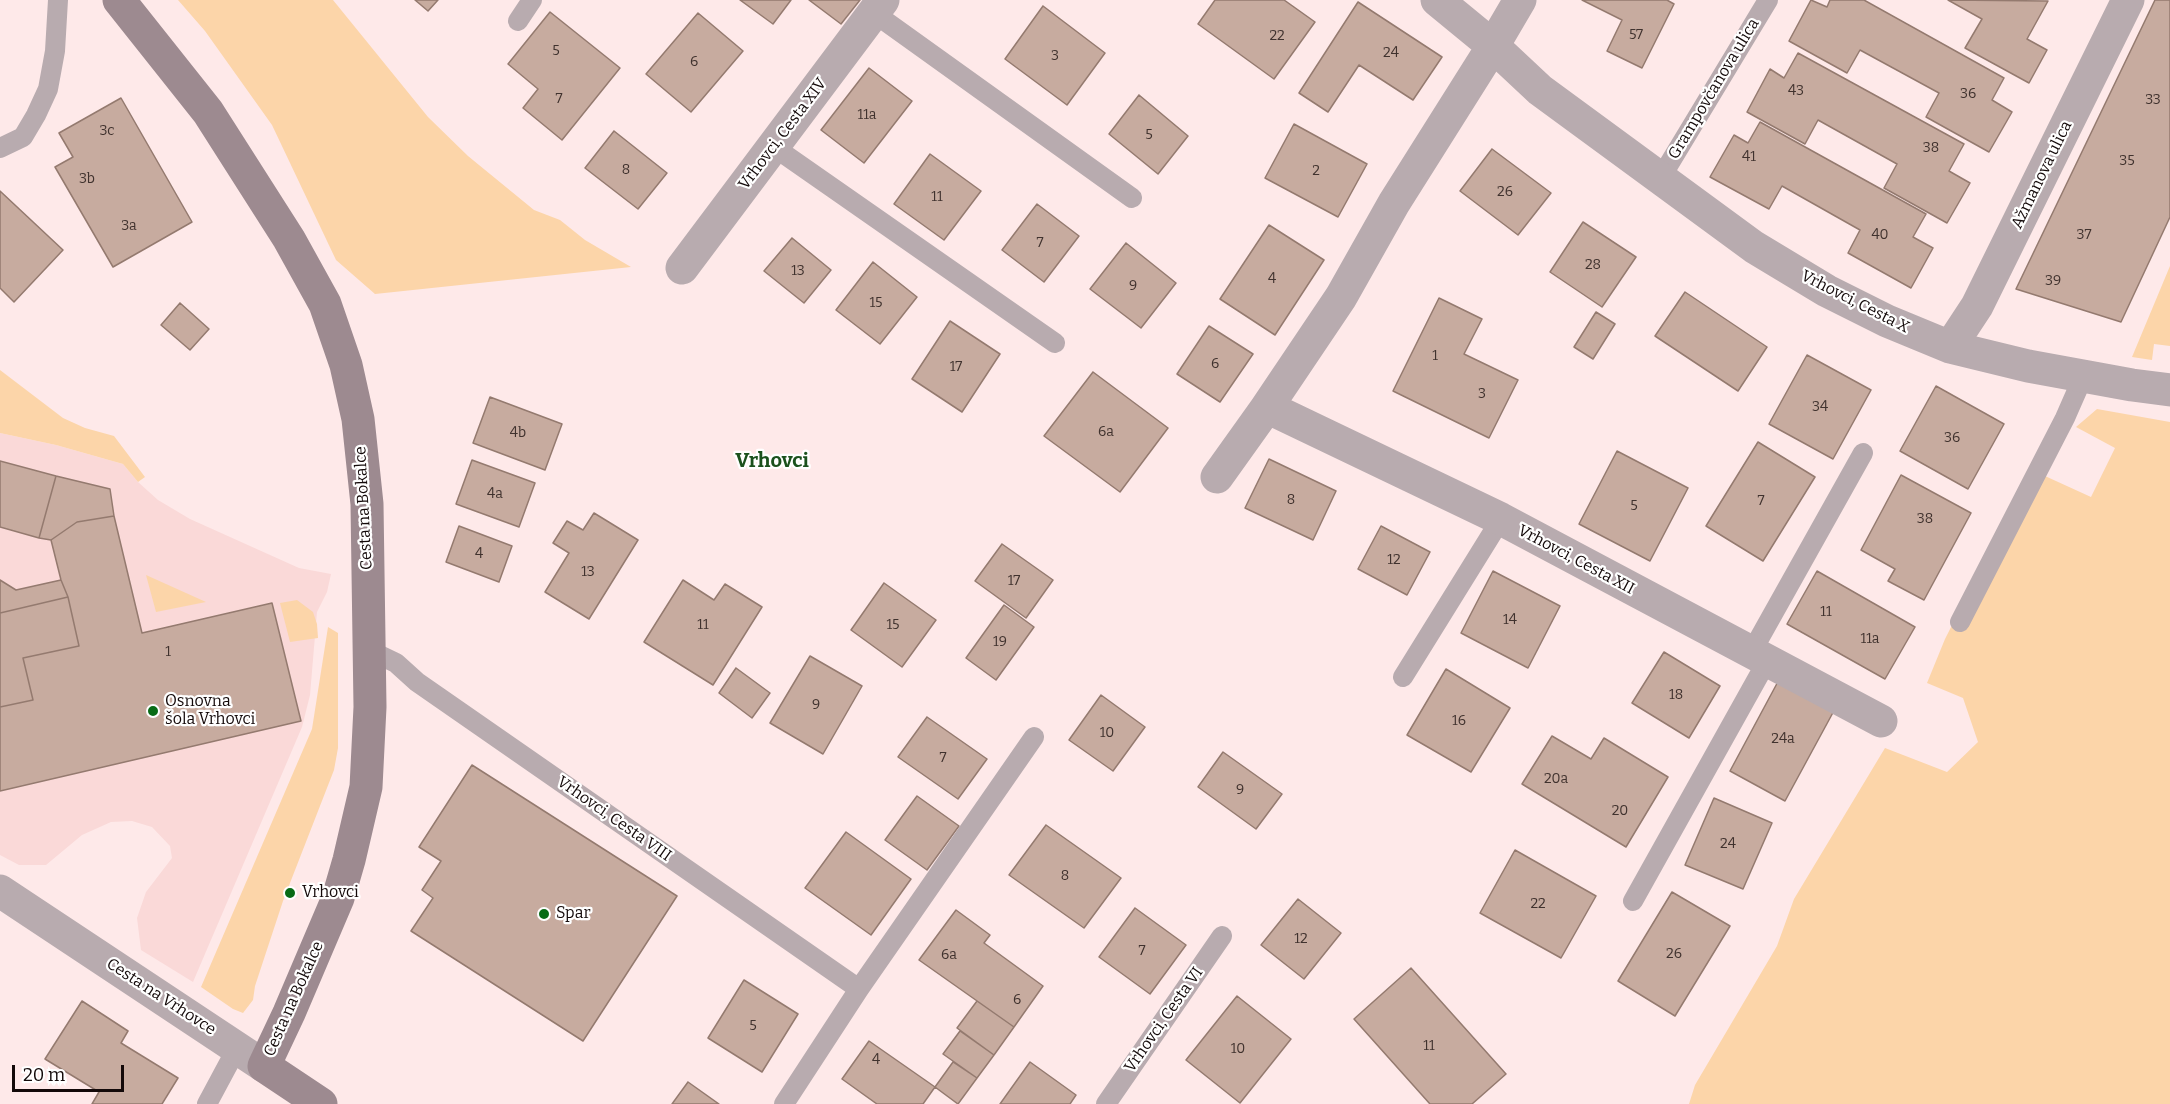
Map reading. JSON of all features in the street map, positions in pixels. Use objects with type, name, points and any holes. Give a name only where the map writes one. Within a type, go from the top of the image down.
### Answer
[{"type":"street","name":"Cesta na Bokalce","points":[[119,0],[208,112],[289,239],[325,304],[346,365],[358,419],[367,504],[369,754],[366,787],[349,860],[323,936],[250,1057]]},
{"type":"street","name":"Vrhovci, Cesta X","points":[[1437,0],[1493,46],[1540,90],[1754,247],[1827,291],[1887,321],[1950,347],[2083,377],[2170,390]]},
{"type":"street","points":[[1217,477],[1341,297],[1394,203],[1520,0]]},
{"type":"street","name":"Ažmanova ulica","points":[[1950,347],[1977,306],[2128,0]]},
{"type":"street","name":"Vrhovci, Cesta XIV","points":[[682,268],[878,6]]},
{"type":"street","name":"Vrhovci, Cesta XII","points":[[1267,407],[1501,519],[1881,721]]},
{"type":"street","name":"Cesta na Vrhovce","points":[[0,891],[321,1104]]},
{"type":"lane","points":[[0,148],[23,137],[48,89],[56,41],[58,0]]},
{"type":"lane","points":[[518,21],[532,0]]},
{"type":"lane","name":"Grampovčanova ulica","points":[[1660,179],[1768,0]]},
{"type":"lane","points":[[878,6],[1132,198]]},
{"type":"lane","points":[[774,147],[1055,343]]},
{"type":"lane","points":[[1960,622],[2065,418],[2083,377]]},
{"type":"lane","points":[[1633,901],[1863,453]]},
{"type":"lane","points":[[1403,677],[1501,519]]},
{"type":"lane","name":"Vrhovci, Cesta VIII","points":[[369,650],[396,663],[417,682],[859,989]]},
{"type":"lane","points":[[784,1104],[859,989],[1034,737]]},
{"type":"lane","name":"Vrhovci, Cesta VI","points":[[1106,1104],[1222,936]]},
{"type":"lane","points":[[207,1104],[250,1057]]},
{"type":"shaded area","points":[[178,0],[333,0],[428,117],[468,156],[534,210],[560,220],[585,240],[631,267],[375,294],[336,260],[272,125],[205,31]]},
{"type":"shaded area","points":[[2170,266],[2170,346],[2154,344],[2152,360],[2132,357]]},
{"type":"shaded area","points":[[0,370],[63,418],[85,428],[114,436],[145,477],[138,482],[123,464],[56,445],[0,433]]},
{"type":"shaded area","points":[[2097,409],[2170,422],[2170,1104],[1689,1104],[1695,1085],[1777,946],[1794,899],[1885,748],[1947,772],[1978,742],[1963,698],[1927,683],[1945,639],[1983,564],[2045,476],[2091,497],[2115,448],[2076,427]]},
{"type":"shaded area","name":"Osnovna šola Vrhovci","points":[[0,433],[56,445],[123,464],[158,500],[190,519],[299,568],[331,574],[327,592],[317,612],[310,695],[302,727],[193,982],[141,950],[137,918],[146,892],[172,858],[170,846],[152,827],[132,821],[111,822],[82,835],[46,865],[19,865],[0,855]]},
{"type":"shaded area","points":[[146,575],[206,602],[156,612]]},
{"type":"shaded area","points":[[297,600],[313,612],[318,638],[290,642],[280,603]]},
{"type":"shaded area","points":[[328,627],[338,633],[338,748],[334,770],[283,901],[255,986],[253,1000],[243,1013],[233,1009],[201,987],[312,729]]},
{"type":"building","points":[[415,0],[438,0],[428,11]]},
{"type":"building","points":[[740,0],[791,0],[773,24]]},
{"type":"building","points":[[809,0],[860,0],[841,24]]},
{"type":"building","points":[[1215,0],[1284,0],[1315,22],[1274,79],[1198,24]]},
{"type":"building","points":[[1582,0],[1667,0],[1674,4],[1642,68],[1607,51],[1622,20]]},
{"type":"building","points":[[1811,0],[1827,7],[1830,0],[1864,0],[2004,78],[1992,100],[2012,112],[1989,152],[1926,117],[1939,93],[1860,50],[1847,73],[1789,41]]},
{"type":"building","points":[[1948,0],[2048,1],[2027,39],[2047,50],[2029,83],[1965,48],[1982,19]]},
{"type":"building","points":[[2155,0],[2170,0],[2170,217],[2121,322],[2016,289]]},
{"type":"building","points":[[1358,2],[1442,57],[1413,100],[1359,65],[1328,112],[1299,93]]},
{"type":"building","points":[[1043,6],[1105,53],[1067,105],[1005,59]]},
{"type":"building","points":[[550,12],[620,68],[562,140],[523,108],[538,89],[508,64]]},
{"type":"building","points":[[698,13],[743,51],[691,112],[646,74]]},
{"type":"building","points":[[1798,53],[1964,144],[1949,171],[1970,183],[1947,223],[1884,188],[1897,164],[1818,120],[1805,144],[1747,112],[1770,69],[1784,78]]},
{"type":"building","points":[[869,68],[912,101],[864,163],[821,130]]},
{"type":"building","points":[[1139,95],[1188,136],[1158,174],[1109,134]]},
{"type":"building","points":[[121,98],[192,222],[113,267],[55,167],[73,157],[59,133]]},
{"type":"building","points":[[1760,122],[1926,214],[1913,237],[1933,248],[1911,288],[1848,253],[1860,230],[1782,186],[1769,209],[1710,177],[1734,135],[1748,143]]},
{"type":"building","points":[[1294,124],[1367,164],[1338,217],[1265,178]]},
{"type":"building","points":[[614,131],[667,173],[638,209],[585,168]]},
{"type":"building","points":[[1492,149],[1551,193],[1518,235],[1460,191]]},
{"type":"building","points":[[930,154],[981,191],[944,240],[894,204]]},
{"type":"building","points":[[0,191],[63,250],[14,302],[0,288]]},
{"type":"building","points":[[1037,204],[1079,236],[1044,282],[1002,250]]},
{"type":"building","points":[[1583,222],[1636,257],[1602,307],[1550,272]]},
{"type":"building","points":[[1269,225],[1324,260],[1275,335],[1220,299]]},
{"type":"building","points":[[792,238],[831,270],[804,303],[764,271]]},
{"type":"building","points":[[1126,243],[1176,283],[1141,328],[1090,289]]},
{"type":"building","points":[[873,262],[917,297],[880,344],[836,310]]},
{"type":"building","points":[[1685,292],[1767,347],[1738,391],[1655,336]]},
{"type":"building","points":[[1439,298],[1482,319],[1464,354],[1518,380],[1489,438],[1393,391]]},
{"type":"building","points":[[180,303],[209,329],[190,350],[161,325]]},
{"type":"building","points":[[1596,312],[1615,324],[1593,359],[1574,347]]},
{"type":"building","points":[[950,321],[1000,354],[962,412],[912,379]]},
{"type":"building","points":[[1209,326],[1253,354],[1220,402],[1177,374]]},
{"type":"building","points":[[1807,355],[1871,390],[1833,459],[1769,424]]},
{"type":"building","points":[[1093,372],[1168,428],[1120,492],[1044,436]]},
{"type":"building","points":[[1936,386],[2004,424],[1968,489],[1900,451]]},
{"type":"building","points":[[490,397],[562,424],[545,470],[473,443]]},
{"type":"building","points":[[1758,442],[1815,477],[1763,561],[1706,526]]},
{"type":"building","points":[[1617,451],[1688,488],[1650,561],[1579,524]]},
{"type":"building","points":[[1269,459],[1336,491],[1313,540],[1245,508]]},
{"type":"building","points":[[472,460],[535,483],[519,527],[456,504]]},
{"type":"building","points":[[0,461],[56,476],[39,538],[0,527]]},
{"type":"building","points":[[1901,475],[1971,513],[1924,600],[1888,581],[1895,569],[1861,550]]},
{"type":"building","points":[[56,476],[110,489],[114,516],[77,522],[51,540],[39,538]]},
{"type":"building","points":[[594,513],[638,540],[589,619],[545,592],[569,553],[553,543],[567,521],[583,530]]},
{"type":"building","points":[[114,516],[142,633],[272,603],[301,721],[0,791],[0,707],[33,700],[23,658],[79,646],[68,597],[61,580],[51,540],[77,522]]},
{"type":"building","points":[[459,526],[512,546],[499,582],[446,562]]},
{"type":"building","points":[[1381,526],[1430,552],[1407,595],[1358,569]]},
{"type":"building","points":[[1002,544],[1053,580],[1026,618],[975,581]]},
{"type":"building","points":[[1493,571],[1560,606],[1528,668],[1461,633]]},
{"type":"building","points":[[1817,571],[1915,627],[1885,679],[1787,624]]},
{"type":"building","points":[[0,580],[16,590],[61,580],[68,597],[0,613]]},
{"type":"building","points":[[683,580],[714,600],[725,584],[762,607],[713,685],[644,642]]},
{"type":"building","points":[[884,583],[936,620],[902,667],[851,630]]},
{"type":"building","points":[[68,597],[79,646],[23,658],[33,700],[0,707],[0,613]]},
{"type":"building","points":[[1004,605],[1034,627],[996,680],[966,658]]},
{"type":"building","points":[[1664,652],[1720,686],[1689,738],[1632,703]]},
{"type":"building","points":[[810,656],[862,686],[823,754],[770,723]]},
{"type":"building","points":[[736,668],[770,693],[752,718],[719,693]]},
{"type":"building","points":[[1446,669],[1510,708],[1471,772],[1407,735]]},
{"type":"building","points":[[1781,676],[1836,707],[1785,801],[1730,771]]},
{"type":"building","points":[[1101,695],[1145,727],[1113,771],[1069,740]]},
{"type":"building","points":[[927,717],[987,759],[958,799],[898,757]]},
{"type":"building","points":[[1552,736],[1591,759],[1604,738],[1668,777],[1626,847],[1522,784]]},
{"type":"building","points":[[1223,752],[1282,794],[1256,829],[1198,787]]},
{"type":"building","name":"Spar","points":[[472,765],[677,896],[583,1041],[411,931],[433,898],[422,890],[441,861],[419,847]]},
{"type":"building","points":[[917,796],[959,826],[927,870],[885,840]]},
{"type":"building","points":[[1714,798],[1772,823],[1743,889],[1685,865]]},
{"type":"building","points":[[1046,825],[1121,878],[1084,928],[1009,875]]},
{"type":"building","points":[[846,832],[911,879],[871,935],[805,888]]},
{"type":"building","points":[[1515,850],[1596,896],[1561,958],[1480,913]]},
{"type":"building","points":[[1672,892],[1730,926],[1675,1016],[1618,981]]},
{"type":"building","points":[[1298,899],[1341,933],[1304,979],[1261,945]]},
{"type":"building","points":[[1135,908],[1186,945],[1150,994],[1099,957]]},
{"type":"building","points":[[956,910],[990,935],[984,943],[1043,986],[1014,1027],[919,960]]},
{"type":"building","points":[[1411,968],[1506,1074],[1472,1104],[1430,1104],[1354,1019]]},
{"type":"building","points":[[744,980],[798,1014],[762,1072],[708,1038]]},
{"type":"building","points":[[1237,996],[1291,1039],[1240,1103],[1186,1060]]},
{"type":"building","points":[[82,1001],[128,1031],[121,1043],[178,1078],[162,1104],[92,1104],[99,1092],[45,1059]]},
{"type":"building","points":[[977,1001],[1014,1027],[994,1055],[957,1028]]},
{"type":"building","points":[[960,1031],[994,1055],[977,1078],[943,1054]]},
{"type":"building","points":[[869,1041],[935,1087],[923,1104],[877,1104],[842,1079]]},
{"type":"building","points":[[953,1062],[977,1078],[958,1104],[935,1087]]},
{"type":"building","points":[[1030,1062],[1076,1095],[1070,1104],[1000,1104]]},
{"type":"building","points":[[688,1082],[719,1104],[672,1104]]},
{"type":"place","name":"Osnovna šola Vrhovci","points":[[153,711]]},
{"type":"place","name":"Vrhovci","points":[[290,893]]},
{"type":"place","name":"Spar","points":[[544,914]]},
{"type":"district","name":"Vrhovci","points":[[772,461]]}]
